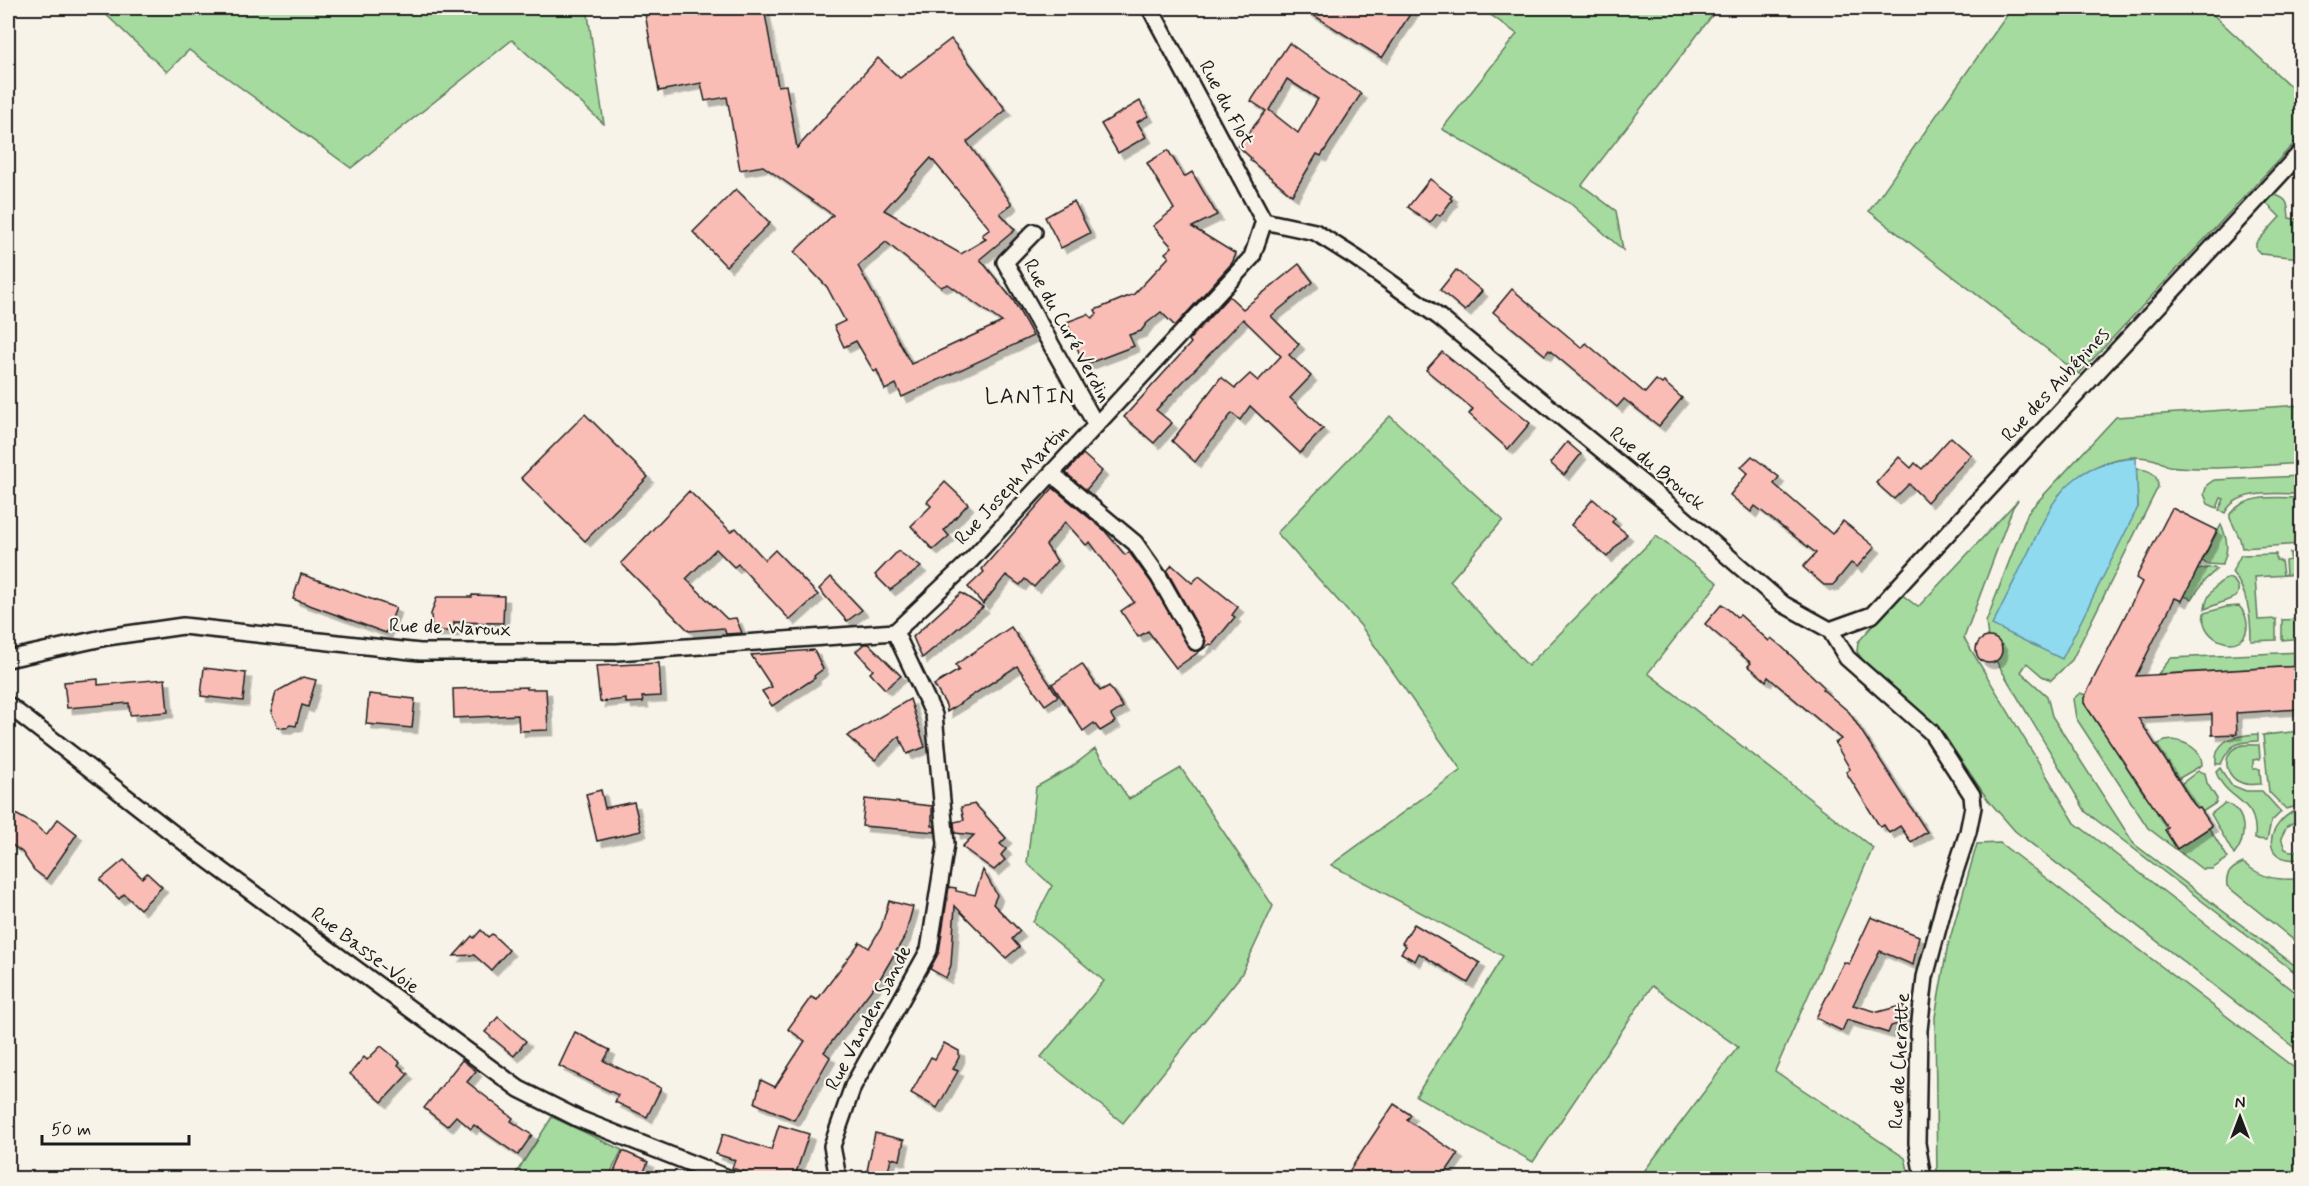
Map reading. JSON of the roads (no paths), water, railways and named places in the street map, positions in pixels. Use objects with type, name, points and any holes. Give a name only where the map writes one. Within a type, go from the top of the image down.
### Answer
[{"type":"street","name":"Rue du Flot","points":[[1149,8],[1263,221]]},
{"type":"street","name":"Rue des Aubépines","points":[[1830,630],[1872,615],[2301,151]]},
{"type":"street","name":"Rue Joseph Martin","points":[[895,632],[972,559],[1252,256],[1263,221]]},
{"type":"street","name":"Rue du Brouck","points":[[1263,221],[1315,232],[1439,317],[1669,505],[1783,604],[1830,630],[1847,658],[1931,732],[1972,795],[1973,807]]},
{"type":"street","name":"Rue du Curé Verdin","points":[[1034,232],[1005,262],[1096,425]]},
{"type":"street","points":[[1052,474],[1135,543],[1159,577],[1196,642]]},
{"type":"street","name":"Rue de Waroux","points":[[8,659],[108,637],[183,626],[420,652],[617,652],[895,632]]},
{"type":"street","name":"Rue Vanden Sande","points":[[838,1179],[832,1146],[853,1086],[928,950],[946,844],[934,715],[895,632]]},
{"type":"street","name":"Rue Basse-Voie","points":[[8,705],[212,863],[519,1089],[579,1119],[728,1179]]},
{"type":"street","name":"Rue de Cheratte","points":[[1923,1179],[1917,1143],[1919,1030],[1925,977],[1945,902],[1968,832],[1973,807]]},
{"type":"water","points":[[2136,458],[2138,507],[2062,659],[1992,625],[2043,521],[2060,493],[2090,469]]},
{"type":"district","name":"LANTIN","points":[[1030,397]]}]
